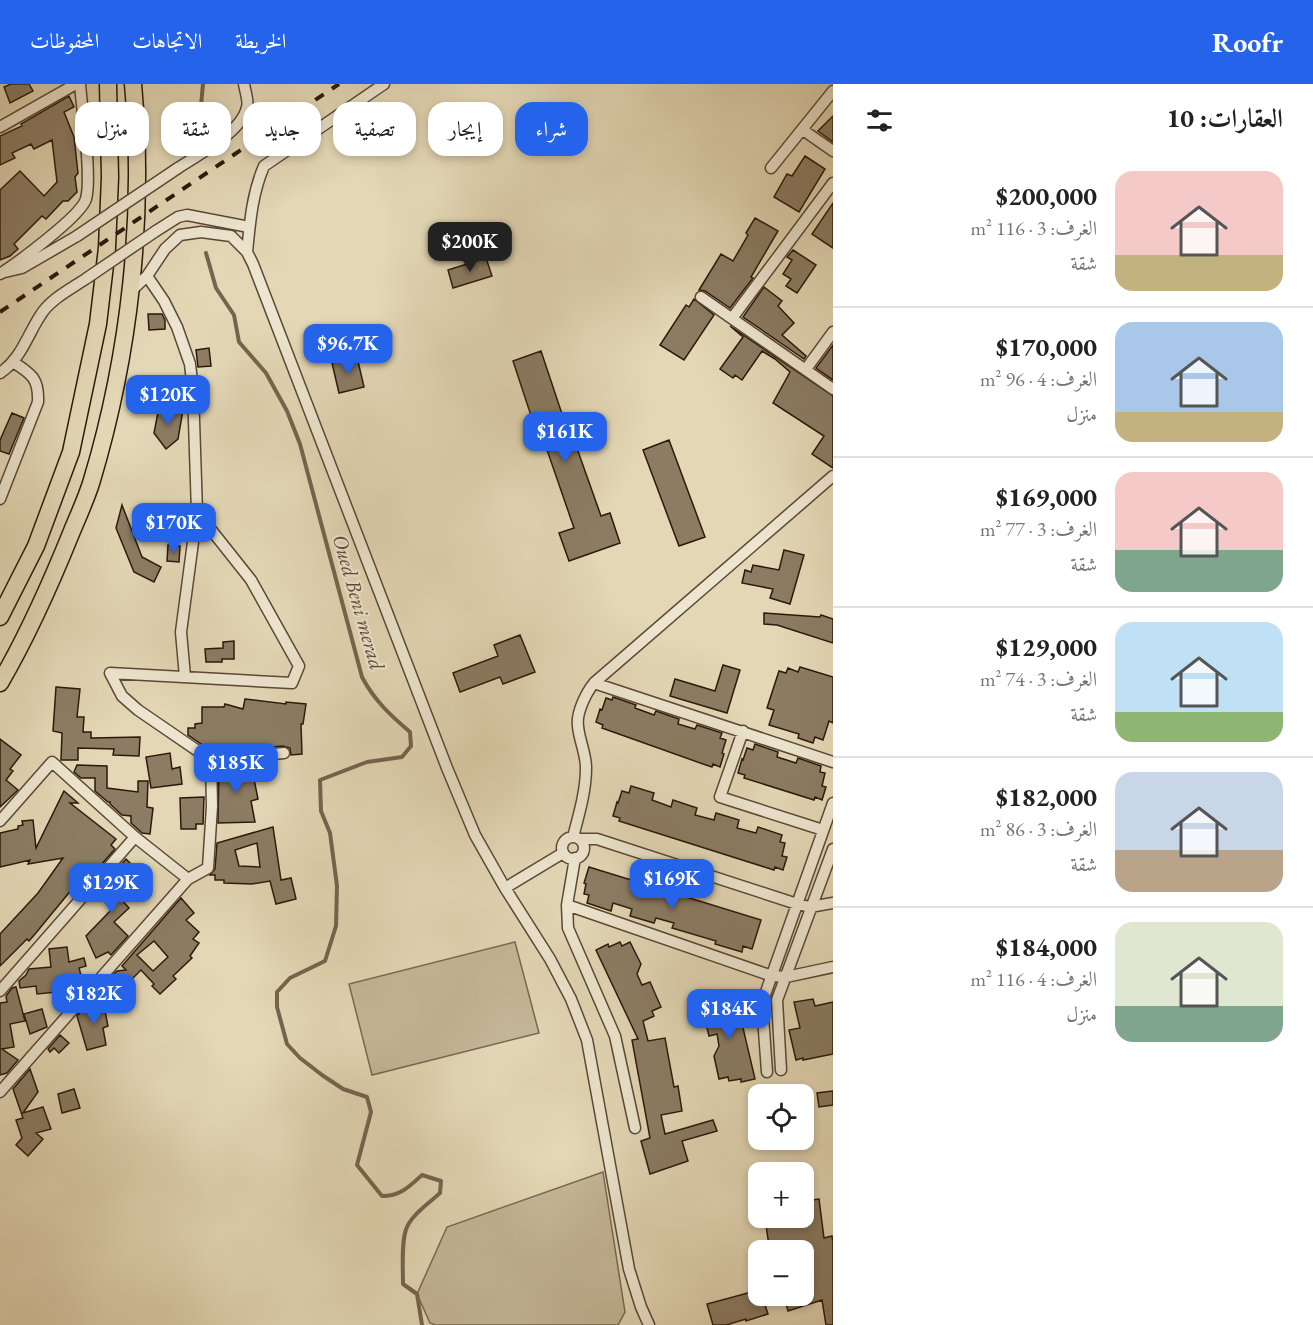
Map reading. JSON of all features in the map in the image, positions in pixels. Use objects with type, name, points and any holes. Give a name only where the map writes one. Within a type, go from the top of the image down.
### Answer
[{"type":"highway","points":[[0,683],[62,557],[92,481],[113,395],[132,290],[136,230],[138,139],[133,84]]},
{"type":"highway","points":[[0,617],[36,546],[71,452],[98,324],[108,236],[110,177],[107,88]]},
{"type":"street","points":[[0,127],[78,84],[87,173],[86,200],[65,224],[2,273]]},
{"type":"street","points":[[2,273],[22,268],[77,236],[210,147],[238,125],[248,106],[244,84]]},
{"type":"street","points":[[247,252],[257,183],[264,166],[384,84]]},
{"type":"street","points":[[771,168],[833,91]]},
{"type":"street","points":[[803,130],[833,151]]},
{"type":"street","points":[[733,317],[833,183]]},
{"type":"street","points":[[0,373],[13,362],[45,309],[173,220],[187,215],[249,227]]},
{"type":"street","points":[[132,290],[147,276],[165,249],[180,235],[201,232],[231,236],[247,252],[262,284],[475,836],[555,969],[571,999],[587,1040],[629,1269],[649,1325]]},
{"type":"street","points":[[147,276],[165,301],[177,327],[190,364],[193,390],[197,512],[181,632],[185,677]]},
{"type":"street","points":[[701,297],[733,317],[833,389]]},
{"type":"street","points":[[806,369],[833,332]]},
{"type":"street","points":[[0,499],[38,402],[38,387],[30,372],[13,362]]},
{"type":"street","points":[[833,476],[594,683],[586,697],[578,721],[586,756],[586,771],[576,838],[584,849],[581,855],[575,858],[568,858],[563,853],[563,842],[576,838],[597,839],[797,904],[810,907],[833,903]]},
{"type":"street","points":[[197,512],[251,580],[299,666],[292,682],[110,673],[122,696],[138,710],[211,760],[284,753]]},
{"type":"street","points":[[594,683],[833,762]]},
{"type":"street","points":[[743,731],[720,797],[823,830]]},
{"type":"street","points":[[0,1092],[188,879],[208,868],[212,806],[211,760]]},
{"type":"street","points":[[0,821],[52,762],[135,837],[188,879]]},
{"type":"street","points":[[767,1072],[762,1003],[833,803]]},
{"type":"street","points":[[0,991],[135,837]]},
{"type":"street","points":[[781,1070],[777,1000],[833,849]]},
{"type":"street","points":[[505,888],[563,853]]},
{"type":"street","points":[[575,858],[567,905],[568,928],[615,1036],[635,1128]]},
{"type":"street","points":[[567,905],[772,976],[786,977],[833,968]]},
{"type":"shaded area","points":[[515,942],[539,1033],[372,1075],[349,984]]},
{"type":"shaded area","points":[[603,1172],[625,1312],[618,1325],[435,1325],[430,1323],[417,1294],[447,1227]]},
{"type":"building","points":[[11,84],[29,84],[33,91],[10,103],[4,87]]},
{"type":"building","points":[[69,96],[74,107],[64,112],[74,137],[78,173],[75,177],[77,192],[68,201],[63,201],[46,219],[42,216],[14,244],[18,249],[10,256],[0,260],[0,190],[20,171],[44,196],[57,182],[52,140],[34,149],[31,144],[12,153],[15,158],[0,165],[0,136],[22,126],[21,124]]},
{"type":"building","points":[[833,116],[833,142],[818,131]]},
{"type":"building","points":[[805,156],[825,169],[799,212],[774,197],[787,174],[792,176]]},
{"type":"building","points":[[833,203],[833,248],[812,234]]},
{"type":"building","points":[[755,218],[778,231],[751,277],[753,278],[730,308],[705,291],[699,290],[721,254],[733,261]]},
{"type":"building","points":[[793,250],[816,265],[797,293],[786,286],[791,279],[783,274],[792,260],[787,257]]},
{"type":"building","points":[[486,258],[492,276],[453,288],[448,270]]},
{"type":"building","points":[[764,287],[782,301],[778,306],[794,323],[782,335],[806,356],[804,359],[743,317]]},
{"type":"building","points":[[694,299],[714,315],[684,360],[660,345],[686,305],[689,307]]},
{"type":"building","points":[[148,314],[162,314],[165,329],[149,330]]},
{"type":"building","points":[[730,326],[833,396],[833,468],[812,454],[824,436],[773,403],[790,372],[762,351],[742,380],[735,375],[733,378],[720,369],[743,337]]},
{"type":"building","points":[[833,345],[833,380],[816,368]]},
{"type":"building","points":[[209,348],[211,366],[198,367],[196,350]]},
{"type":"building","points":[[541,351],[571,441],[574,440],[601,516],[610,513],[620,543],[569,561],[559,533],[574,528],[545,444],[541,446],[513,361]]},
{"type":"building","points":[[357,357],[364,387],[339,393],[332,363]]},
{"type":"building","points":[[159,407],[183,410],[178,439],[166,449],[154,433]]},
{"type":"building","points":[[12,413],[24,418],[9,454],[0,451],[0,440]]},
{"type":"building","points":[[669,440],[705,537],[679,546],[643,450]]},
{"type":"building","points":[[122,505],[142,557],[161,567],[154,582],[134,572],[116,528]]},
{"type":"building","points":[[168,545],[180,546],[179,562],[167,561]]},
{"type":"building","points":[[784,550],[804,555],[790,604],[770,598],[773,589],[742,583],[745,570],[751,572],[753,565],[779,570]]},
{"type":"building","points":[[764,613],[820,617],[821,615],[833,619],[833,643],[777,625],[764,624]]},
{"type":"building","points":[[520,635],[535,672],[503,684],[500,677],[460,692],[453,673],[498,656],[494,645]]},
{"type":"building","points":[[234,641],[234,659],[206,662],[205,649],[223,648],[223,642]]},
{"type":"building","points":[[723,665],[740,670],[727,713],[670,696],[675,679],[715,691]]},
{"type":"building","points":[[800,667],[833,677],[833,723],[829,721],[823,740],[815,737],[813,743],[798,738],[799,734],[769,725],[774,710],[767,708],[779,671],[786,673],[788,668],[798,672]]},
{"type":"building","points":[[56,687],[80,689],[77,717],[84,717],[83,732],[91,732],[91,738],[140,737],[139,756],[113,755],[114,749],[78,748],[78,760],[61,760],[62,733],[53,731]]},
{"type":"building","points":[[613,697],[636,705],[635,708],[654,715],[656,711],[679,719],[678,724],[695,729],[697,725],[722,733],[720,738],[726,740],[720,767],[713,764],[712,767],[602,728],[603,725],[596,722],[600,709],[602,710],[606,698],[612,700]]},
{"type":"building","points":[[245,699],[306,704],[303,724],[301,724],[302,754],[291,755],[290,748],[283,746],[213,752],[188,735],[188,728],[195,728],[195,724],[202,723],[202,707],[224,707],[225,704],[243,709]]},
{"type":"building","points":[[0,739],[21,755],[10,769],[13,771],[6,780],[18,790],[0,807]]},
{"type":"building","points":[[755,744],[778,752],[777,757],[796,763],[798,758],[821,766],[820,772],[825,773],[822,786],[826,787],[822,800],[815,797],[814,800],[744,778],[745,775],[738,773],[747,748],[753,750]]},
{"type":"building","points":[[170,753],[172,769],[180,767],[182,784],[151,788],[146,757]]},
{"type":"building","points":[[251,764],[258,799],[251,801],[255,822],[218,823],[219,767]]},
{"type":"building","points":[[77,765],[107,766],[107,788],[138,792],[138,781],[148,781],[147,807],[153,808],[150,834],[142,833],[131,823],[131,816],[122,815],[95,791],[95,778],[81,778],[74,772]]},
{"type":"building","points":[[631,786],[654,793],[652,800],[671,807],[673,800],[697,808],[695,815],[714,820],[716,813],[739,820],[737,828],[756,833],[758,827],[782,835],[780,842],[785,843],[782,856],[787,857],[783,870],[775,867],[774,870],[619,821],[620,818],[613,816],[617,802],[622,791],[629,793]]},
{"type":"building","points":[[64,791],[78,803],[70,803],[116,839],[111,845],[115,849],[86,882],[82,877],[29,941],[27,939],[0,966],[0,934],[38,893],[63,858],[28,864],[30,860],[0,867],[0,833],[18,829],[18,826],[23,825],[22,821],[33,820],[36,848]]},
{"type":"building","points":[[204,797],[203,824],[196,824],[196,829],[181,829],[180,798]]},
{"type":"building","points":[[273,827],[281,880],[291,878],[296,899],[276,904],[270,881],[252,884],[224,883],[224,880],[215,880],[215,875],[210,875],[215,869],[217,843]],"holes":[[[257,843],[260,867],[239,866],[235,850]]]},
{"type":"building","points":[[126,859],[136,869],[117,890],[121,894],[118,896],[129,908],[114,922],[128,936],[111,955],[108,952],[96,958],[86,936],[112,909],[96,893]]},
{"type":"building","points":[[589,867],[761,920],[752,949],[743,946],[742,952],[715,944],[716,941],[672,928],[674,923],[656,918],[654,923],[630,916],[632,909],[613,903],[611,911],[587,903],[589,895],[584,894],[586,884],[584,883]]},
{"type":"building","points":[[181,898],[194,913],[186,920],[199,932],[193,939],[199,943],[190,956],[192,958],[173,976],[176,979],[160,994],[141,970],[128,983],[130,1004],[114,1007],[111,980],[117,971],[126,970],[122,966]],"holes":[[[154,941],[168,957],[153,971],[137,955]]]},
{"type":"building","points":[[620,942],[622,946],[630,942],[641,964],[637,974],[642,985],[650,982],[661,1007],[652,1011],[654,1016],[643,1021],[648,1041],[665,1038],[674,1087],[678,1086],[682,1111],[661,1115],[665,1134],[713,1120],[717,1131],[682,1141],[688,1161],[650,1174],[641,1141],[650,1138],[632,1040],[638,1039],[596,950],[608,944],[609,947]]},
{"type":"building","points":[[67,947],[69,962],[84,958],[86,966],[79,968],[84,986],[67,991],[37,994],[36,986],[20,988],[19,981],[29,969],[51,967],[49,949]]},
{"type":"building","points":[[16,987],[25,1021],[10,1024],[14,1047],[2,1049],[18,1060],[7,1073],[0,1075],[0,1003],[7,1002],[6,996],[12,988]]},
{"type":"building","points":[[735,994],[755,1079],[741,1082],[741,1079],[729,1081],[728,1077],[719,1079],[714,1056],[719,1046],[717,1034],[709,1036],[703,1011],[713,1007],[711,1002],[724,999],[723,996]]},
{"type":"building","points":[[813,999],[815,1006],[833,1002],[833,1054],[796,1060],[789,1030],[800,1028],[794,1002]]},
{"type":"building","points":[[103,1001],[108,1026],[103,1028],[106,1045],[87,1050],[77,1016],[81,1011],[88,1010],[87,1005]]},
{"type":"building","points":[[42,1009],[47,1027],[30,1034],[24,1014]]},
{"type":"building","points":[[60,1035],[69,1043],[59,1053],[54,1048],[50,1052],[48,1049]]},
{"type":"building","points":[[30,1069],[38,1092],[23,1113],[43,1107],[51,1129],[36,1133],[43,1139],[28,1156],[16,1145],[22,1138],[16,1120],[23,1118],[13,1089]]},
{"type":"building","points":[[74,1089],[80,1108],[62,1113],[58,1094]]},
{"type":"building","points":[[833,1091],[833,1105],[819,1107],[817,1093]]},
{"type":"building","points":[[819,1199],[824,1238],[832,1236],[833,1242],[833,1325],[826,1325],[822,1300],[814,1303],[814,1240],[768,1239],[766,1228],[814,1228],[814,1200]]},
{"type":"building","points":[[748,1293],[748,1306],[765,1306],[768,1314],[726,1325],[713,1325],[707,1304]]},
{"type":"building","points":[[787,1306],[803,1306],[788,1311]]},
{"type":"waterway","name":"Oued Beni merad","points":[[201,102],[203,84]]},
{"type":"waterway","name":"Oued Beni merad","points":[[206,253],[216,288],[234,315],[239,342],[266,373],[287,411],[300,444],[362,677],[383,707],[410,732],[411,746],[402,757],[367,762],[320,780],[321,811],[330,833],[337,886],[336,926],[325,961],[290,978],[277,992],[277,1007],[287,1044],[300,1058],[343,1089],[367,1097],[371,1112],[357,1165],[382,1196],[399,1193],[422,1175],[441,1181],[440,1193],[413,1218],[407,1227],[404,1239],[403,1284],[417,1294],[422,1325]]},
{"type":"railway","points":[[0,312],[339,84]]}]
